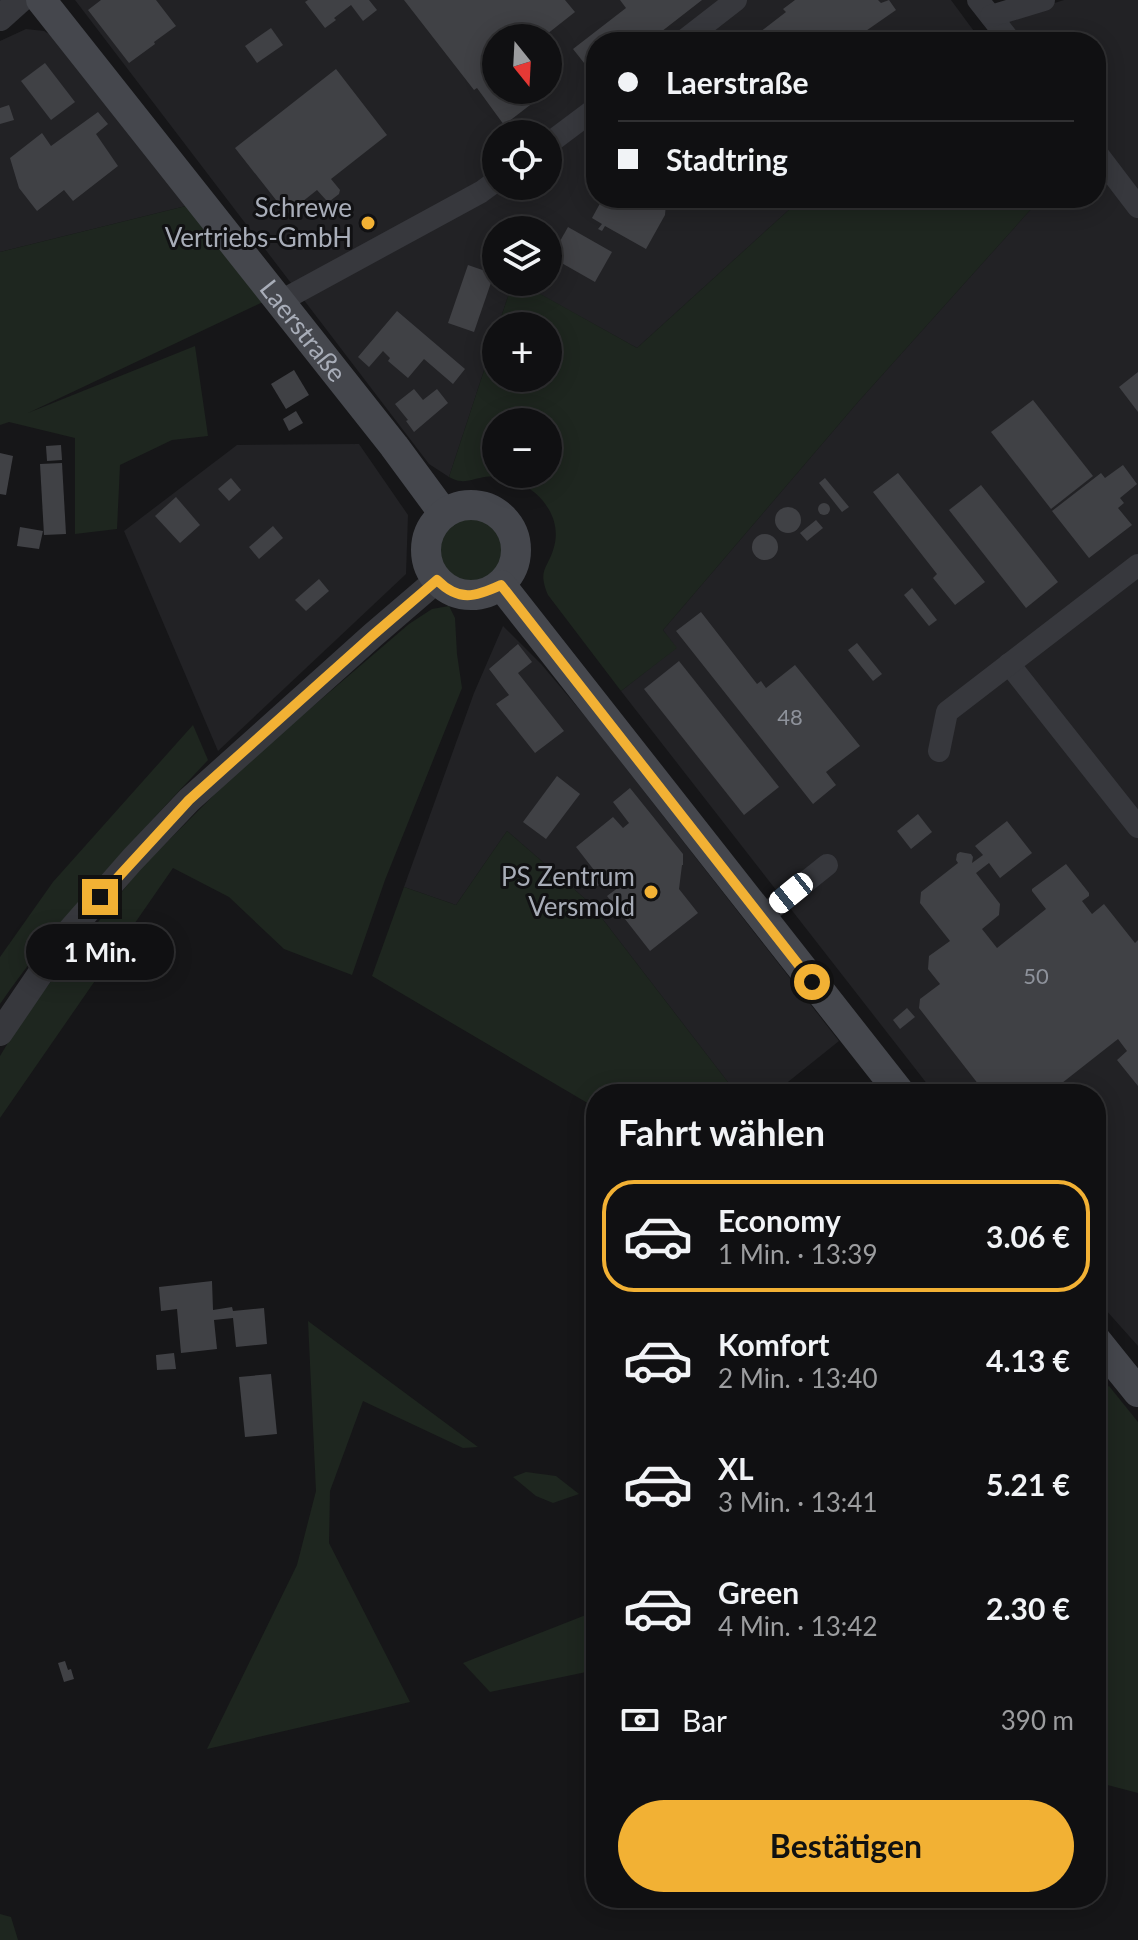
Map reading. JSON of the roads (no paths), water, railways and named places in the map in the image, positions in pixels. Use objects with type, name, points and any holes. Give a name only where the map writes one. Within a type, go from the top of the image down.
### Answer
[{"type":"main road","name":"Laerstraße","points":[[41,0],[394,446],[444,514]]},
{"type":"main road","points":[[468,505],[493,510],[503,518],[511,528],[516,543],[516,558],[511,573],[501,585],[481,595],[461,595],[446,589],[437,580],[427,561],[425,544],[431,527],[444,514],[468,505]]},
{"type":"main road","points":[[501,585],[893,1084]]},
{"type":"main road","points":[[1106,1352],[1138,1392]]},
{"type":"street","points":[[0,18],[20,0]]},
{"type":"street","points":[[695,32],[736,0]]},
{"type":"street","points":[[1003,32],[985,8],[1044,0]]},
{"type":"street","points":[[562,134],[586,116]]},
{"type":"street","points":[[1106,165],[1138,207]]},
{"type":"street","points":[[279,302],[482,191]]},
{"type":"street","points":[[939,751],[947,712],[1138,565]]},
{"type":"street","points":[[0,1033],[68,933],[189,800],[437,580]]},
{"type":"street","points":[[1009,664],[1138,827]]},
{"type":"street","points":[[762,917],[827,865]]},
{"type":"place","name":"Schrewe Vertriebs-GmbH","points":[[368,223]]},
{"type":"place","name":"PS Zentrum Versmold","points":[[651,892]]}]
